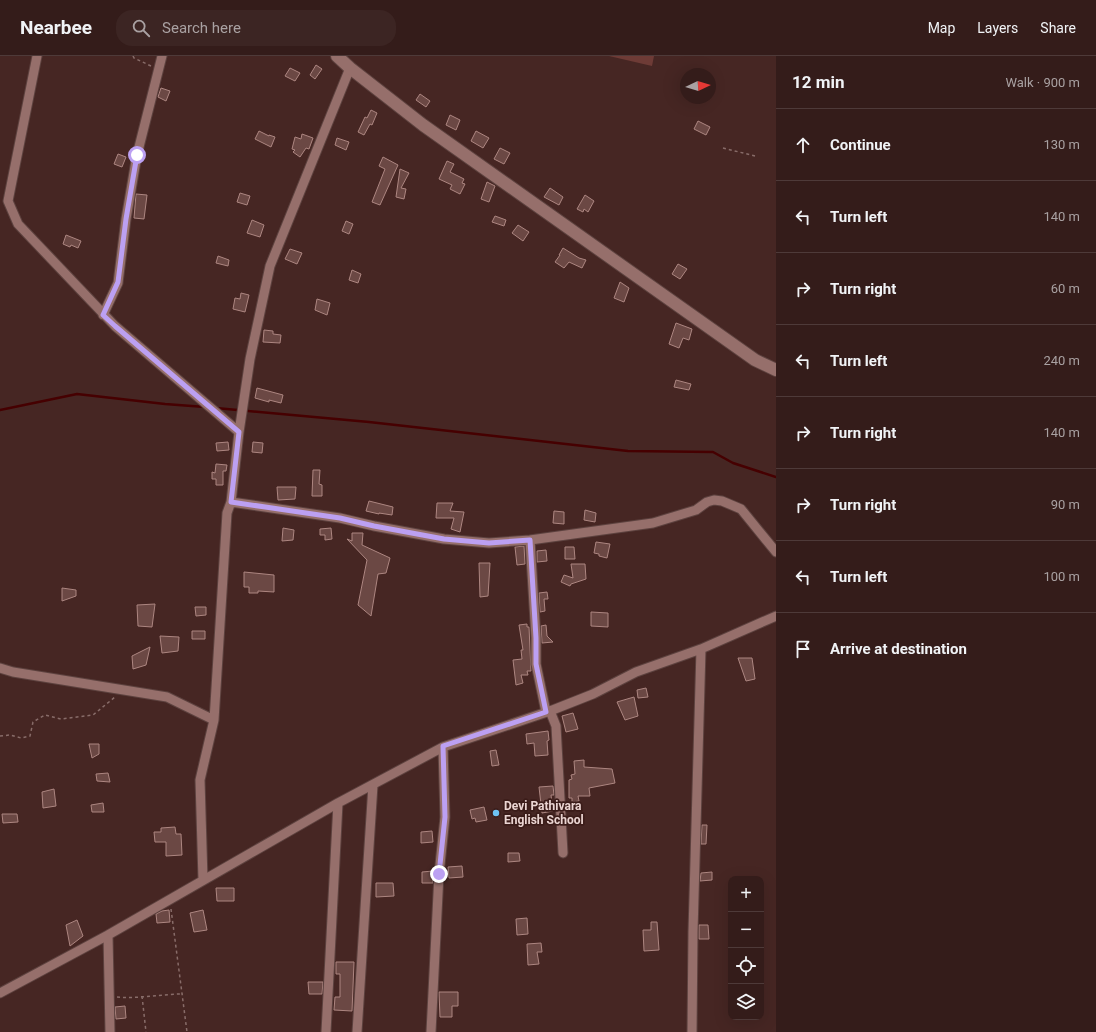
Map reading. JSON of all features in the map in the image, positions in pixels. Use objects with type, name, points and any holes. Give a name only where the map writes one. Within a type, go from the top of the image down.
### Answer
[{"type":"street","points":[[37,56],[8,201],[18,224],[103,315],[239,432]]},
{"type":"street","points":[[103,315],[118,282],[137,155],[162,56]]},
{"type":"street","points":[[337,56],[350,68],[423,125],[755,360],[776,370]]},
{"type":"street","points":[[203,880],[200,780],[214,720],[227,513],[231,502],[239,432],[250,359],[270,266],[350,68]]},
{"type":"street","points":[[231,502],[340,518],[444,539],[489,543],[530,540],[653,523],[696,510],[707,502],[722,500],[741,509],[776,552]]},
{"type":"street","points":[[530,540],[536,638],[536,664],[548,711],[556,726],[563,853]]},
{"type":"street","points":[[0,993],[108,935],[338,803],[443,746],[548,711],[593,694],[636,672],[701,649],[776,616]]},
{"type":"street","points":[[692,1032],[693,932],[701,649]]},
{"type":"street","points":[[0,668],[13,672],[167,697],[214,720]]},
{"type":"street","points":[[431,1032],[439,874],[445,817],[443,746]]},
{"type":"street","points":[[358,1032],[373,785]]},
{"type":"street","points":[[326,1032],[338,803]]},
{"type":"street","points":[[108,935],[108,997],[110,1032]]},
{"type":"path","points":[[133,56],[134,58],[158,69]]},
{"type":"path","points":[[723,148],[755,156]]},
{"type":"path","points":[[0,736],[10,735],[21,738],[30,736],[33,722],[44,715],[61,718],[93,715],[117,694]]},
{"type":"path","points":[[170,899],[187,1032]]},
{"type":"path","points":[[108,997],[127,998],[183,994]]},
{"type":"path","points":[[142,996],[146,1032]]},
{"type":"shaded area","points":[[609,56],[654,56],[652,66]]},
{"type":"building","points":[[316,65],[322,69],[315,79],[310,75]]},
{"type":"building","points":[[290,68],[300,73],[295,81],[285,76]]},
{"type":"building","points":[[161,88],[170,91],[166,101],[158,97]]},
{"type":"building","points":[[420,94],[430,101],[426,107],[416,100]]},
{"type":"building","points":[[371,110],[377,113],[372,125],[370,124],[364,135],[358,132],[365,117],[367,118]]},
{"type":"building","points":[[450,115],[460,120],[456,130],[446,125]]},
{"type":"building","points":[[698,121],[710,127],[706,135],[694,129]]},
{"type":"building","points":[[259,131],[275,137],[271,147],[255,139]]},
{"type":"building","points":[[476,131],[489,138],[483,148],[471,141]]},
{"type":"building","points":[[302,134],[313,138],[309,149],[306,148],[300,157],[293,152],[295,150],[292,149],[295,137],[301,139]]},
{"type":"building","points":[[337,138],[349,142],[346,150],[335,145]]},
{"type":"building","points":[[500,148],[510,153],[504,164],[494,159]]},
{"type":"building","points":[[118,154],[126,157],[122,167],[114,164]]},
{"type":"building","points":[[383,157],[398,165],[380,205],[372,202],[385,169],[379,166]]},
{"type":"building","points":[[447,161],[454,164],[450,172],[464,179],[462,183],[465,184],[460,194],[450,189],[452,185],[439,179]]},
{"type":"building","points":[[400,169],[409,173],[401,188],[406,189],[404,199],[396,197]]},
{"type":"building","points":[[487,182],[495,186],[489,202],[481,199]]},
{"type":"building","points":[[550,188],[563,197],[559,205],[544,197]]},
{"type":"building","points":[[240,193],[250,196],[247,205],[237,202]]},
{"type":"building","points":[[136,194],[147,195],[144,219],[134,218]]},
{"type":"building","points":[[585,195],[594,201],[588,212],[584,209],[583,212],[577,209]]},
{"type":"building","points":[[495,216],[506,220],[504,226],[492,222]]},
{"type":"building","points":[[252,220],[264,225],[260,237],[247,233]]},
{"type":"building","points":[[346,221],[353,224],[349,234],[342,231]]},
{"type":"building","points":[[518,225],[529,232],[523,241],[512,233]]},
{"type":"building","points":[[66,235],[81,241],[78,248],[63,244]]},
{"type":"building","points":[[563,248],[579,258],[586,260],[582,268],[569,262],[564,268],[555,262]]},
{"type":"building","points":[[290,249],[302,253],[297,264],[285,259]]},
{"type":"building","points":[[218,256],[229,260],[228,266],[216,263]]},
{"type":"building","points":[[678,264],[687,269],[680,279],[672,274]]},
{"type":"building","points":[[352,270],[361,274],[358,283],[349,280]]},
{"type":"building","points":[[620,282],[629,288],[624,302],[614,298]]},
{"type":"building","points":[[241,293],[249,295],[245,312],[233,309],[235,298],[240,299]]},
{"type":"building","points":[[317,299],[330,303],[327,315],[315,310]]},
{"type":"building","points":[[676,323],[692,329],[689,340],[683,338],[679,348],[669,344]]},
{"type":"building","points":[[264,330],[273,331],[273,334],[281,335],[280,343],[263,342]]},
{"type":"building","points":[[676,380],[691,384],[689,390],[674,387]]},
{"type":"building","points":[[257,388],[283,395],[281,403],[269,400],[269,402],[255,398]]},
{"type":"building","points":[[228,442],[229,450],[217,451],[216,443]]},
{"type":"building","points":[[253,442],[263,443],[262,453],[252,452]]},
{"type":"building","points":[[216,464],[227,465],[226,471],[223,471],[223,485],[216,485],[216,479],[212,479],[212,472],[215,473]]},
{"type":"building","points":[[313,470],[320,470],[319,484],[322,485],[322,496],[312,496]]},
{"type":"building","points":[[277,487],[296,487],[295,499],[278,500]]},
{"type":"building","points":[[369,501],[393,507],[392,515],[366,511]]},
{"type":"building","points":[[437,503],[453,503],[450,511],[464,512],[460,532],[451,529],[454,518],[436,518]]},
{"type":"building","points":[[585,510],[596,513],[595,522],[584,520]]},
{"type":"building","points":[[554,511],[564,512],[564,524],[553,523]]},
{"type":"building","points":[[283,528],[294,530],[293,540],[282,541]]},
{"type":"building","points":[[331,528],[332,539],[325,540],[325,535],[320,535],[320,529]]},
{"type":"building","points":[[352,533],[363,533],[362,545],[390,558],[386,573],[378,574],[371,616],[358,605],[367,560],[347,539],[352,541]]},
{"type":"building","points":[[596,542],[610,544],[607,558],[594,553]]},
{"type":"building","points":[[524,546],[525,564],[517,565],[515,547]]},
{"type":"building","points":[[565,547],[574,547],[575,559],[565,559]]},
{"type":"building","points":[[546,550],[547,561],[537,562],[537,551]]},
{"type":"building","points":[[479,563],[490,563],[488,596],[480,597]]},
{"type":"building","points":[[571,564],[585,564],[586,579],[571,584],[570,586],[561,582],[564,575],[573,578]]},
{"type":"building","points":[[244,572],[274,575],[274,592],[258,591],[258,593],[249,593],[249,587],[244,587]]},
{"type":"building","points":[[62,588],[76,590],[76,596],[62,601]]},
{"type":"building","points":[[547,592],[548,599],[544,599],[545,611],[540,612],[539,593]]},
{"type":"building","points":[[155,604],[152,627],[138,626],[137,605]]},
{"type":"building","points":[[195,607],[206,607],[206,615],[196,616]]},
{"type":"building","points":[[591,612],[608,613],[608,627],[591,626]]},
{"type":"building","points":[[527,624],[527,627],[529,627],[531,671],[527,671],[528,675],[521,675],[523,683],[516,685],[513,660],[522,659],[521,650],[523,650],[519,625]]},
{"type":"building","points":[[546,625],[547,636],[553,642],[542,643],[541,626]]},
{"type":"building","points":[[192,631],[205,631],[205,639],[192,639]]},
{"type":"building","points":[[160,636],[179,637],[178,651],[162,653]]},
{"type":"building","points":[[150,647],[146,665],[133,669],[132,656]]},
{"type":"building","points":[[738,658],[752,658],[755,679],[746,681]]},
{"type":"building","points":[[646,688],[648,697],[638,698],[637,690]]},
{"type":"building","points":[[634,697],[638,716],[625,720],[617,702]]},
{"type":"building","points":[[573,713],[578,729],[566,732],[562,716]]},
{"type":"building","points":[[548,731],[548,755],[535,756],[534,743],[527,744],[526,734]]},
{"type":"building","points":[[89,744],[99,744],[99,754],[92,758]]},
{"type":"building","points":[[496,750],[499,765],[492,766],[490,751]]},
{"type":"building","points":[[584,760],[584,767],[612,769],[615,783],[589,788],[590,796],[578,796],[579,801],[572,802],[572,798],[569,798],[569,780],[572,779],[571,775],[575,774],[574,761]]},
{"type":"building","points":[[108,773],[110,782],[97,781],[96,774]]},
{"type":"building","points":[[553,786],[554,795],[551,795],[553,811],[542,813],[539,787]]},
{"type":"building","points":[[54,789],[56,806],[43,808],[42,792]]},
{"type":"building","points":[[103,803],[104,812],[92,812],[91,805]]},
{"type":"building","points":[[484,807],[487,820],[476,822],[475,818],[472,819],[470,810]]},
{"type":"building","points":[[2,814],[17,814],[18,822],[3,823]]},
{"type":"building","points":[[702,825],[707,825],[706,844],[701,844]]},
{"type":"building","points":[[175,827],[176,834],[181,834],[182,855],[166,856],[166,842],[155,842],[154,832],[161,832],[161,828]]},
{"type":"building","points":[[432,831],[433,842],[421,843],[421,832]]},
{"type":"building","points":[[508,853],[519,853],[520,861],[508,862]]},
{"type":"building","points":[[462,866],[463,877],[449,878],[448,867]]},
{"type":"building","points":[[433,871],[433,883],[422,883],[422,872]]},
{"type":"building","points":[[712,872],[712,880],[700,881],[701,873]]},
{"type":"building","points":[[376,883],[393,883],[394,896],[376,897]]},
{"type":"building","points":[[216,888],[234,888],[234,901],[217,901]]},
{"type":"building","points":[[169,910],[170,922],[157,923],[156,914]]},
{"type":"building","points":[[203,910],[207,930],[194,932],[190,913]]},
{"type":"building","points":[[527,918],[528,934],[517,935],[516,919]]},
{"type":"building","points":[[77,920],[83,936],[70,946],[66,925]]},
{"type":"building","points":[[651,922],[657,922],[659,950],[644,951],[643,930],[651,930]]},
{"type":"building","points":[[699,925],[708,925],[709,939],[699,939]]},
{"type":"building","points":[[541,943],[542,952],[537,952],[539,964],[528,965],[527,944]]},
{"type":"building","points":[[336,962],[354,962],[352,1011],[334,1010],[335,997],[340,997],[340,974],[336,974]]},
{"type":"building","points":[[308,982],[323,982],[322,994],[309,994]]},
{"type":"building","points":[[439,992],[458,992],[458,1006],[452,1006],[452,1017],[440,1017]]},
{"type":"building","points":[[125,1006],[126,1018],[116,1019],[115,1007]]},
{"type":"waterway","points":[[0,410],[77,394],[205,407]]},
{"type":"waterway","points":[[216,408],[369,422],[628,451],[713,452],[733,463],[776,477]]},
{"type":"place","name":"Devi Pathivara English School","points":[[496,813]]},
{"type":"route","points":[[137,155],[126,219],[118,282],[103,315],[239,432],[231,502],[340,518],[444,539],[489,543],[530,540],[536,638],[536,664],[546,712],[443,746],[445,817],[439,874]]}]
